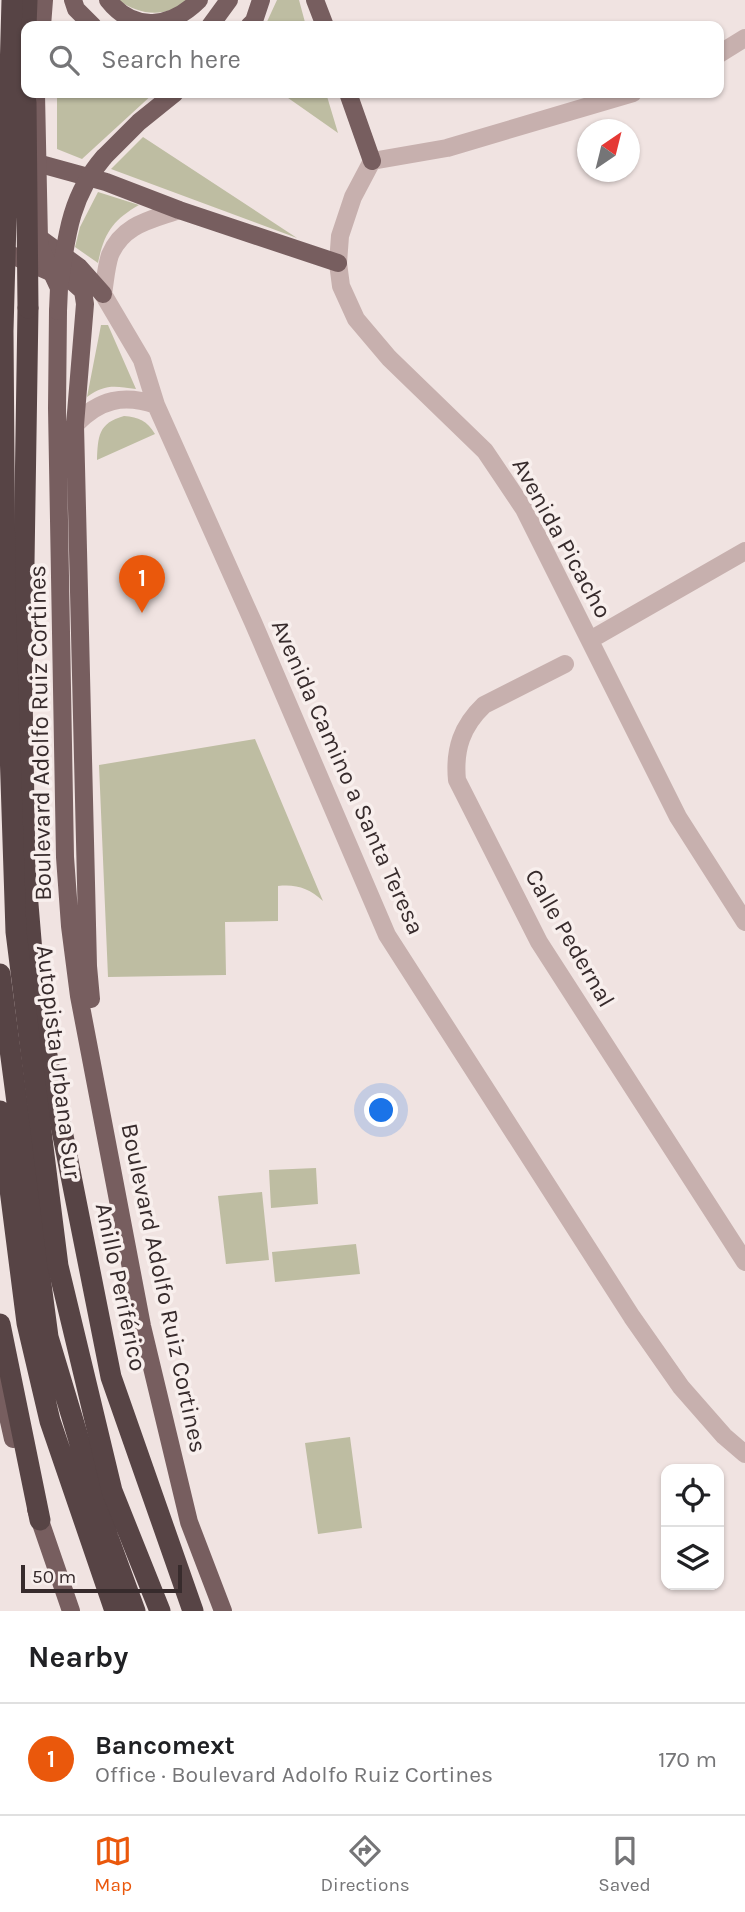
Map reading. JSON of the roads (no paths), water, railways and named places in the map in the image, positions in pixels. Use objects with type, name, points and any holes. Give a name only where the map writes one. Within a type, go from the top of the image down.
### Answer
[{"type":"highway","name":"Autopista Urbana Sur","points":[[12,0],[4,331],[5,598],[16,932],[58,1266],[112,1491],[160,1611]]},
{"type":"highway","points":[[26,21],[27,0]]},
{"type":"highway","name":"Anillo Periférico","points":[[33,98],[22,691],[25,869],[36,1000],[111,1377],[193,1611]]},
{"type":"highway","name":"Autopista Urbana Sur","points":[[0,974],[48,1336],[108,1537],[135,1611]]},
{"type":"highway","points":[[0,1111],[27,1323],[50,1421],[115,1611]]},
{"type":"highway","points":[[0,1324],[3,1371],[40,1520]]},
{"type":"main road","points":[[42,21],[44,0]]},
{"type":"main road","points":[[72,0],[76,9],[88,21]]},
{"type":"main road","points":[[108,0],[130,19],[138,21]]},
{"type":"main road","points":[[167,21],[189,10],[199,0]]},
{"type":"main road","points":[[214,21],[229,0]]},
{"type":"main road","points":[[254,21],[261,0]]},
{"type":"main road","points":[[315,0],[322,21]]},
{"type":"main road","name":"Boulevard Adolfo Ruiz Cortines","points":[[33,98],[39,240],[59,288],[57,422],[65,857],[70,926],[79,996],[142,1326],[189,1522],[223,1611]]},
{"type":"main road","points":[[59,288],[66,235],[83,187],[104,157],[139,122],[169,98]]},
{"type":"main road","points":[[350,98],[372,161]]},
{"type":"main road","points":[[0,153],[106,182],[178,210],[338,263]]},
{"type":"main road","points":[[0,214],[20,223],[54,247],[79,267],[103,294]]},
{"type":"main road","points":[[0,250],[73,282],[83,291],[85,304],[75,425],[88,966],[97,1085]]},
{"type":"main road","points":[[40,1520],[71,1611]]},
{"type":"street","points":[[724,51],[745,38]]},
{"type":"street","points":[[372,161],[447,148],[617,98]]},
{"type":"street","name":"Avenida Picacho","points":[[372,161],[353,197],[340,236],[338,263],[341,286],[356,319],[389,358],[485,452],[524,509],[678,817],[745,922]]},
{"type":"street","points":[[103,294],[110,256],[119,239],[134,225],[178,210]]},
{"type":"street","name":"Avenida Camino a Santa Teresa","points":[[103,294],[142,360],[156,405],[253,622],[387,935],[632,1317],[681,1387],[724,1436],[745,1454]]},
{"type":"street","points":[[75,425],[94,408],[117,400],[130,398],[156,405]]},
{"type":"street","points":[[590,640],[745,551]]},
{"type":"street","name":"Calle Pedernal","points":[[565,664],[484,705],[474,715],[459,740],[457,780],[539,942],[745,1262]]},
{"type":"place","name":"Bancomext","points":[[142,613]]}]
